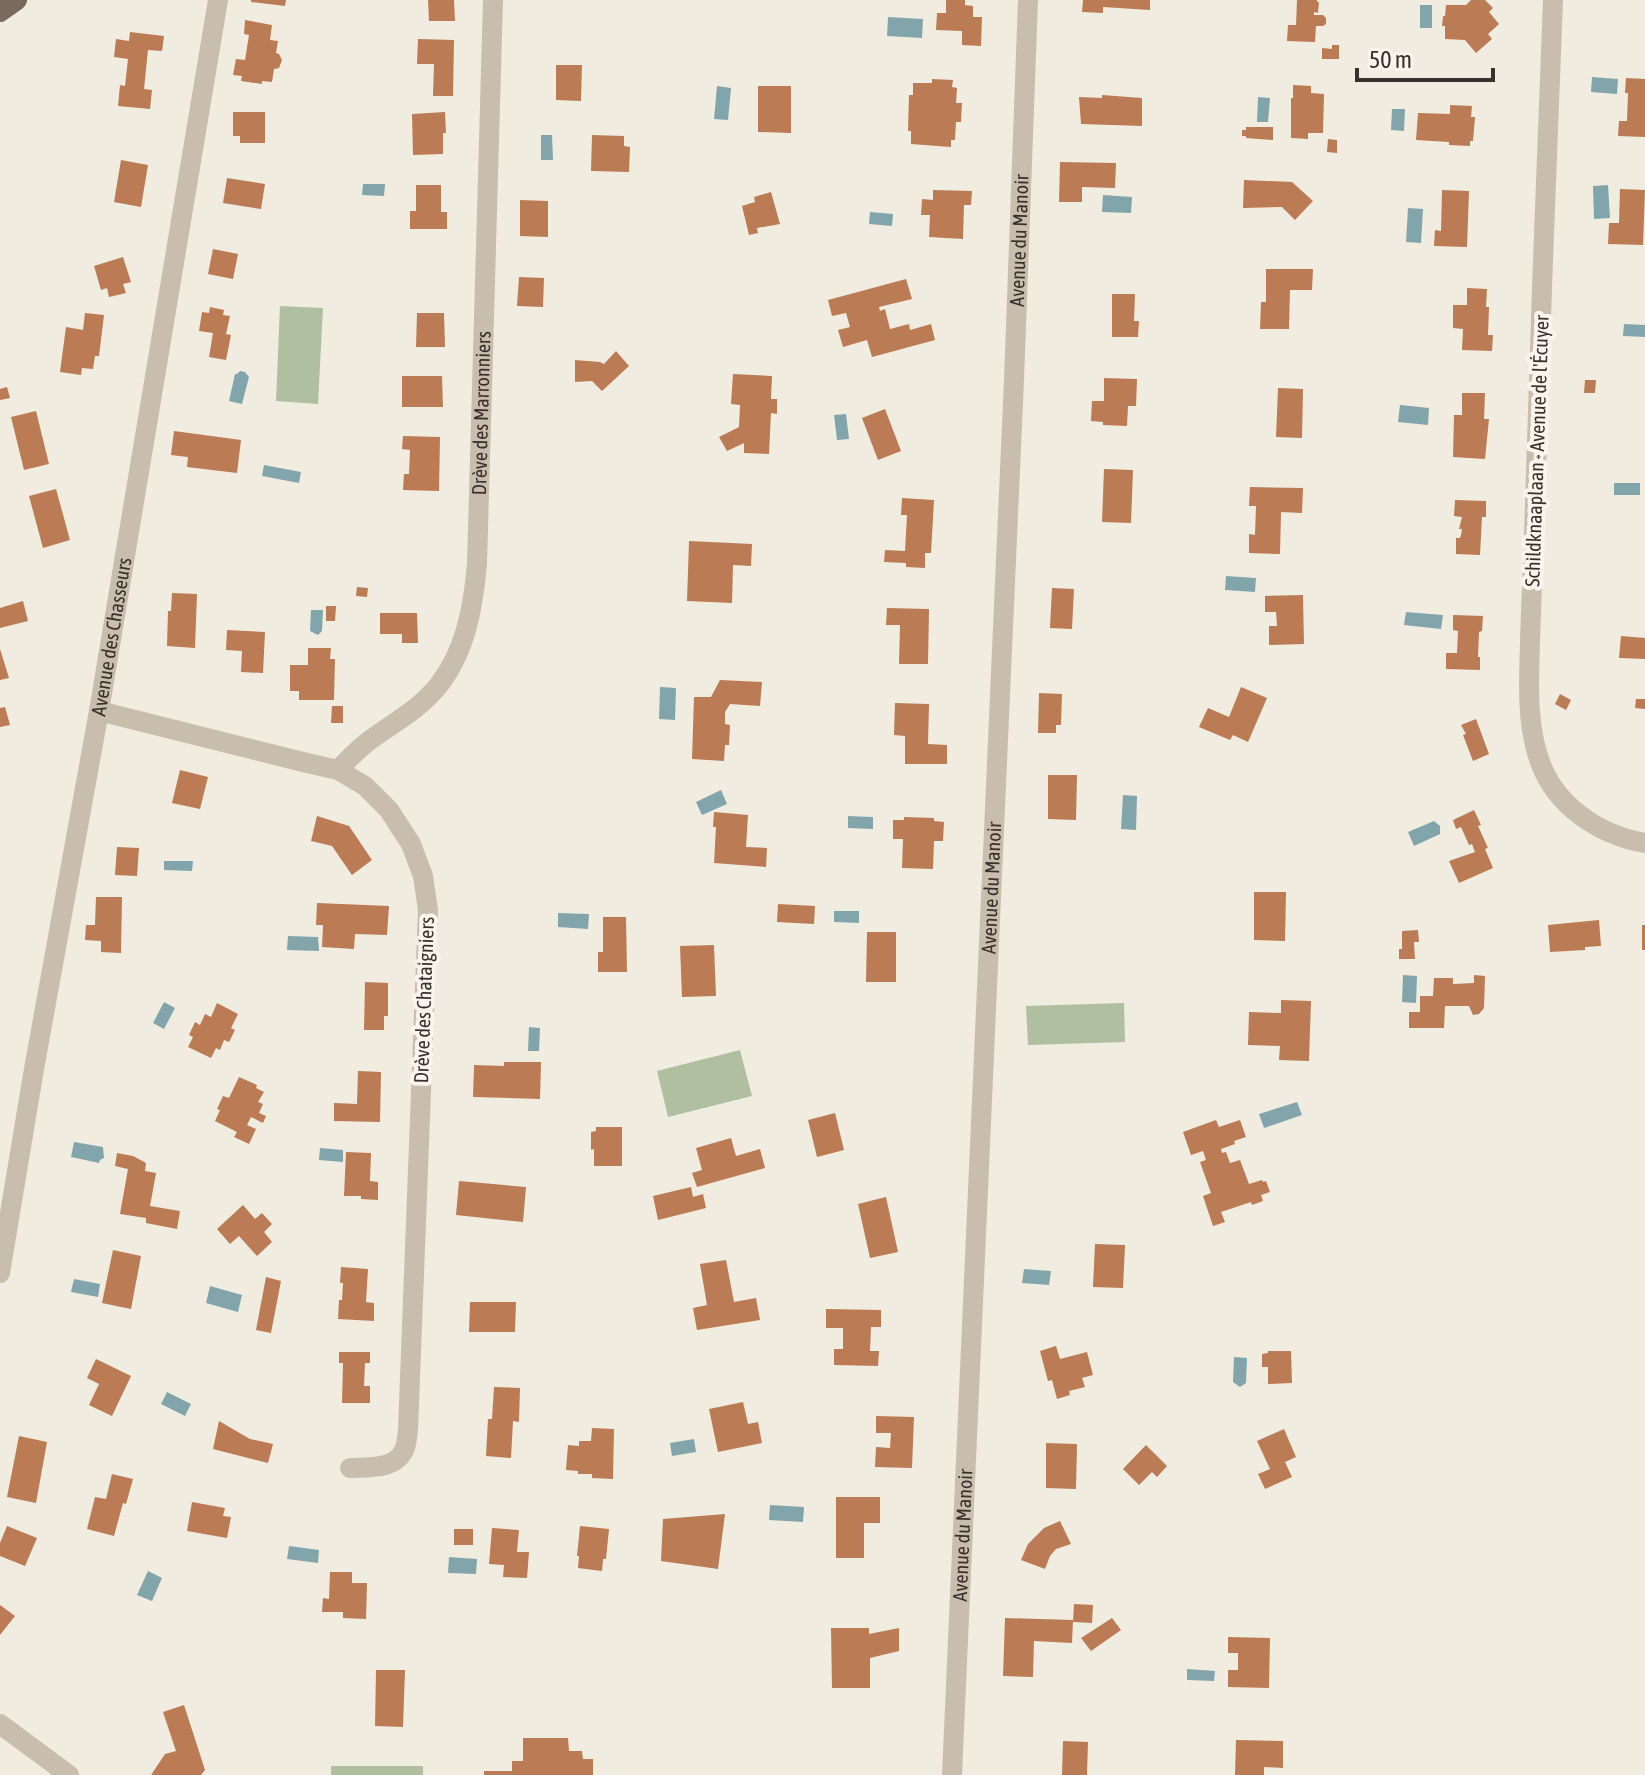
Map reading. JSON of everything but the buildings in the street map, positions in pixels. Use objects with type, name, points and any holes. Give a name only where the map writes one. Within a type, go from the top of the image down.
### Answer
[{"type":"main road","points":[[0,12],[17,0]]},
{"type":"street","name":"Avenue des Chasseurs","points":[[0,1273],[99,711],[218,0]]},
{"type":"street","name":"Drève des Marronniers","points":[[338,770],[364,745],[412,711],[438,687],[460,651],[473,607],[477,564],[493,0]]},
{"type":"street","name":"Avenue du Manoir","points":[[952,1775],[1013,410],[1028,0]]},
{"type":"street","name":"Schildknaaplaan - Avenue de l'Écuyer","points":[[1553,0],[1529,721],[1540,763],[1556,793],[1600,829],[1645,843]]},
{"type":"street","name":"Drève des Chataigniers","points":[[99,711],[338,770],[365,786],[389,810],[411,844],[423,876],[428,910],[408,1430],[404,1450],[394,1462],[350,1468]]},
{"type":"street","points":[[0,1724],[69,1775]]},
{"type":"green space","points":[[280,306],[323,308],[318,404],[276,401]]},
{"type":"green space","points":[[1124,1003],[1125,1042],[1028,1045],[1026,1006]]},
{"type":"green space","points":[[740,1050],[752,1096],[668,1117],[657,1071]]},
{"type":"green space","points":[[331,1766],[423,1766],[423,1775],[331,1775]]},
{"type":"water","points":[[1420,5],[1432,5],[1432,28],[1420,28]]},
{"type":"water","points":[[888,17],[923,19],[922,38],[887,36]]},
{"type":"water","points":[[1592,77],[1618,79],[1617,94],[1591,92]]},
{"type":"water","points":[[717,86],[731,88],[728,120],[714,119]]},
{"type":"water","points":[[1258,97],[1270,98],[1268,122],[1257,122]]},
{"type":"water","points":[[1392,109],[1405,109],[1404,131],[1391,130]]},
{"type":"water","points":[[541,135],[552,135],[553,160],[541,160]]},
{"type":"water","points":[[363,184],[385,184],[384,196],[362,195]]},
{"type":"water","points":[[1608,185],[1610,218],[1594,219],[1593,186]]},
{"type":"water","points":[[1103,195],[1132,197],[1131,213],[1102,212]]},
{"type":"water","points":[[1408,208],[1423,209],[1421,243],[1406,242]]},
{"type":"water","points":[[870,212],[893,214],[892,226],[869,224]]},
{"type":"water","points":[[1624,324],[1645,325],[1645,337],[1623,336]]},
{"type":"water","points":[[240,371],[249,377],[242,404],[229,401],[235,374]]},
{"type":"water","points":[[1400,405],[1429,408],[1428,425],[1398,422]]},
{"type":"water","points":[[846,414],[849,439],[837,440],[834,415]]},
{"type":"water","points":[[264,465],[301,472],[299,483],[262,476]]},
{"type":"water","points":[[1614,483],[1640,483],[1640,495],[1614,495]]},
{"type":"water","points":[[1226,576],[1256,578],[1255,592],[1225,590]]},
{"type":"water","points":[[311,610],[323,610],[322,631],[318,635],[310,631]]},
{"type":"water","points":[[1406,612],[1443,615],[1441,629],[1404,625]]},
{"type":"water","points":[[660,687],[676,688],[675,720],[659,719]]},
{"type":"water","points":[[721,790],[727,804],[702,815],[696,802]]},
{"type":"water","points":[[1123,795],[1137,796],[1136,830],[1121,829]]},
{"type":"water","points":[[848,816],[873,817],[873,829],[848,828]]},
{"type":"water","points":[[1434,821],[1440,826],[1440,834],[1414,846],[1408,832]]},
{"type":"water","points":[[164,861],[193,861],[192,871],[164,870]]},
{"type":"water","points":[[834,911],[859,911],[859,923],[834,922]]},
{"type":"water","points":[[558,913],[589,914],[588,929],[558,927]]},
{"type":"water","points":[[288,936],[318,937],[319,951],[287,950]]},
{"type":"water","points":[[1403,975],[1417,976],[1416,1003],[1402,1002]]},
{"type":"water","points":[[164,1002],[175,1008],[164,1029],[153,1023]]},
{"type":"water","points":[[529,1027],[540,1028],[539,1051],[528,1051]]},
{"type":"water","points":[[1297,1102],[1302,1115],[1264,1128],[1259,1114]]},
{"type":"water","points":[[74,1142],[103,1147],[104,1158],[99,1163],[71,1157]]},
{"type":"water","points":[[320,1148],[343,1150],[343,1162],[319,1160]]},
{"type":"water","points":[[1024,1269],[1051,1271],[1049,1285],[1022,1283]]},
{"type":"water","points":[[74,1279],[100,1284],[98,1297],[71,1292]]},
{"type":"water","points":[[210,1286],[242,1295],[238,1312],[206,1303]]},
{"type":"water","points":[[1234,1357],[1247,1358],[1246,1383],[1240,1387],[1233,1382]]},
{"type":"water","points":[[167,1392],[191,1404],[185,1416],[161,1404]]},
{"type":"water","points":[[694,1439],[696,1452],[672,1456],[670,1443]]},
{"type":"water","points":[[770,1505],[804,1507],[803,1522],[769,1520]]},
{"type":"water","points":[[289,1546],[319,1550],[318,1563],[287,1559]]},
{"type":"water","points":[[449,1557],[477,1559],[476,1574],[448,1573]]},
{"type":"water","points":[[148,1571],[162,1578],[152,1601],[137,1595]]},
{"type":"water","points":[[1187,1669],[1215,1671],[1214,1681],[1187,1680]]}]
